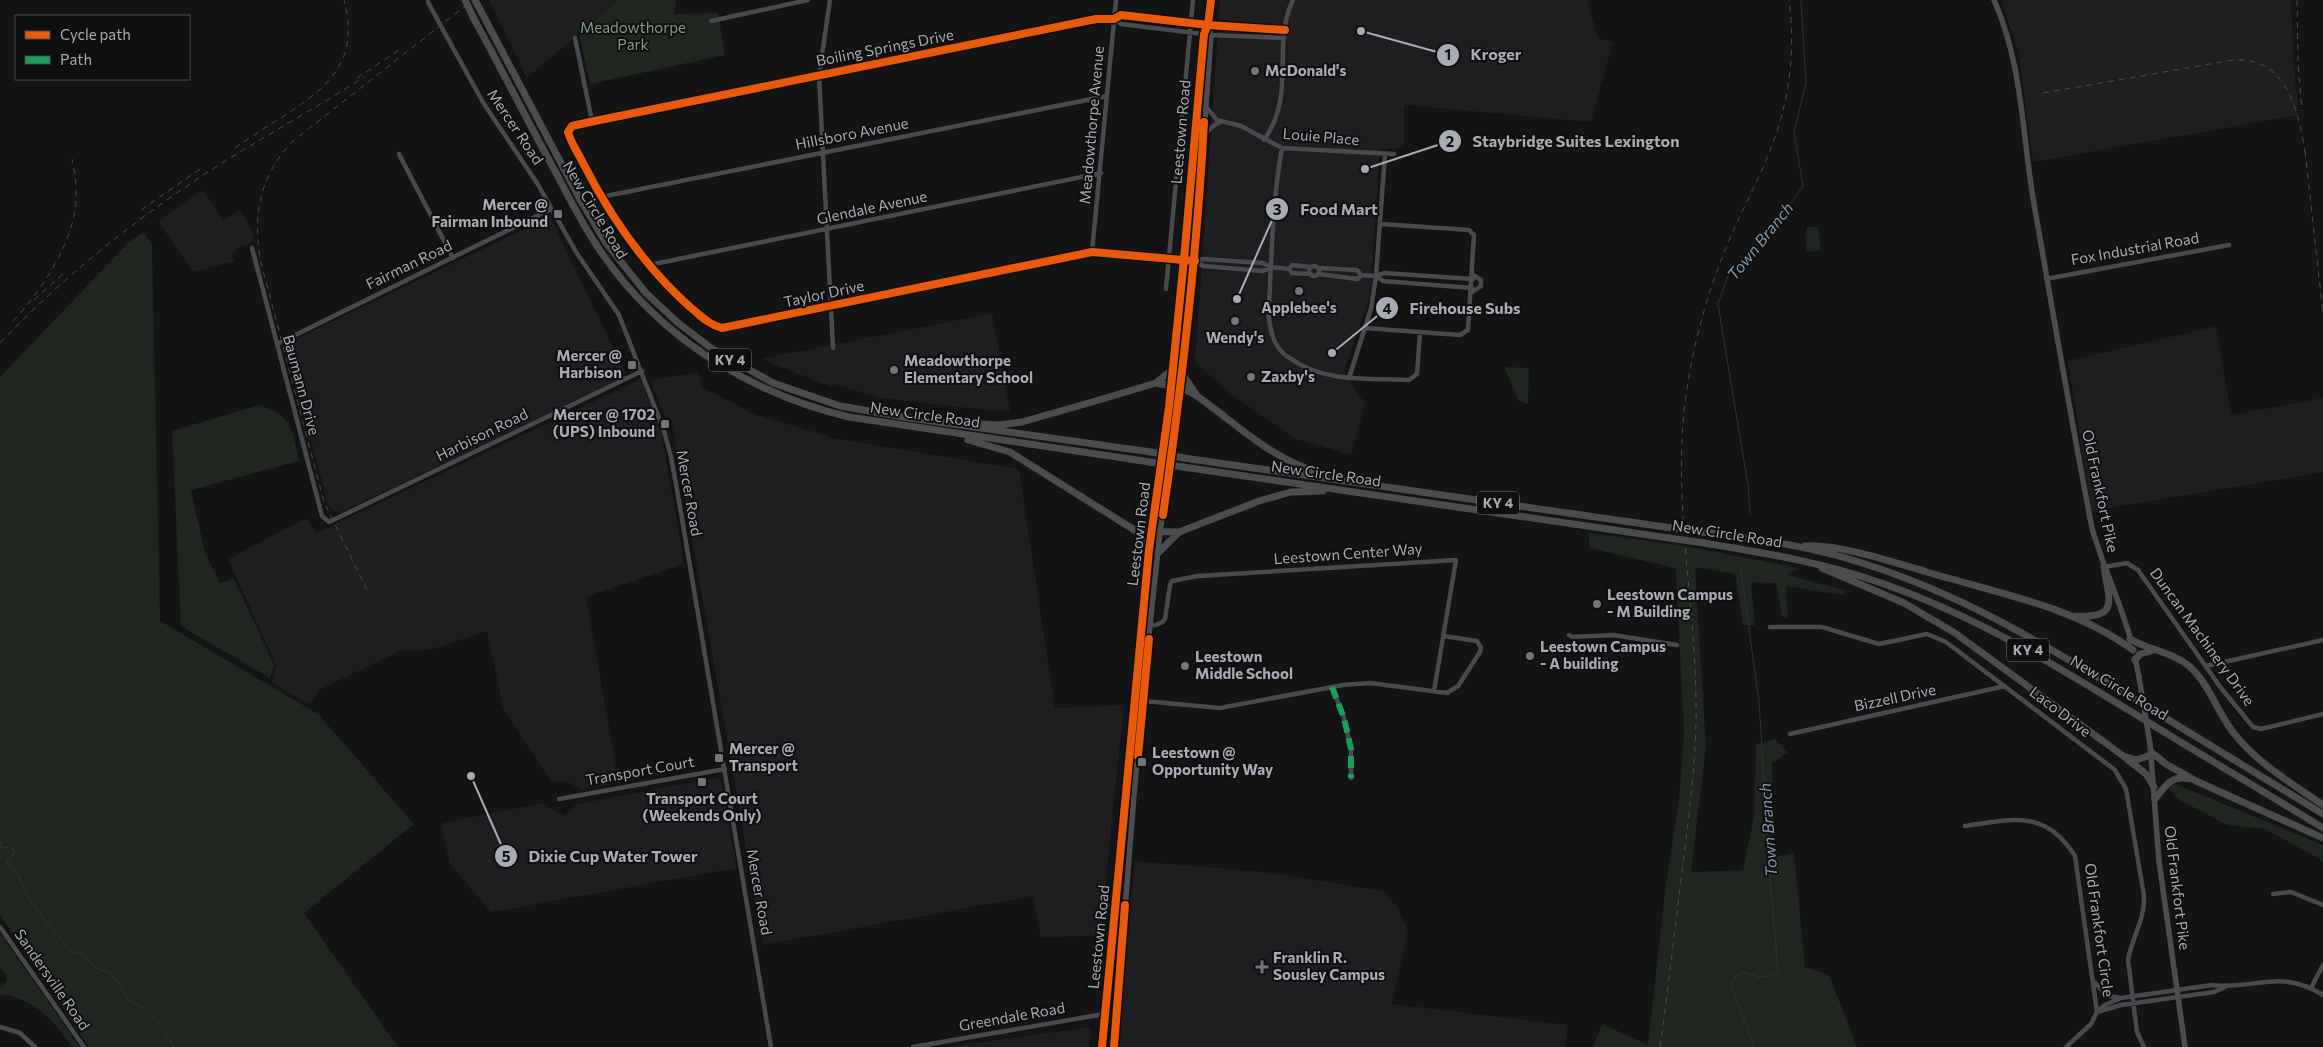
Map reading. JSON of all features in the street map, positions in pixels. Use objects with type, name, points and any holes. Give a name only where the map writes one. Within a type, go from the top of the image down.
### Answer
[{"type":"highway","name":"New Circle Road","points":[[465,0],[592,237],[632,292],[668,327],[713,360],[767,390],[833,413],[872,422],[1704,542],[1813,563],[1885,584],[1945,607],[1996,632],[2077,678],[2323,828]]},
{"type":"highway","name":"New Circle Road","points":[[475,0],[581,202],[606,243],[633,278],[662,309],[693,335],[730,360],[794,392],[848,408],[935,422],[1703,532],[1799,547],[1861,562],[1941,592],[1995,617],[2052,649],[2323,814]]},
{"type":"highway","points":[[1156,384],[1173,369]]},
{"type":"highway","points":[[1183,375],[1200,398]]},
{"type":"highway","points":[[935,422],[999,425],[1022,422],[1156,384],[1171,386],[1182,388],[1200,398],[1272,452],[1332,478]]},
{"type":"highway","points":[[937,432],[1010,452],[1136,531],[1149,550]]},
{"type":"highway","points":[[1136,531],[1179,532],[1273,496],[1297,492],[1343,491]]},
{"type":"highway","points":[[1158,553],[1179,532]]},
{"type":"highway","points":[[1799,547],[1822,546],[1891,561],[2041,604],[2103,631],[2133,650]]},
{"type":"highway","points":[[1813,563],[1831,573],[1904,603],[1948,629],[2122,755],[2146,774],[2154,787]]},
{"type":"highway","points":[[2070,616],[2095,617],[2104,612],[2109,600],[2104,567]]},
{"type":"highway","points":[[2130,639],[2173,656],[2189,666],[2236,736],[2272,769],[2323,805]]},
{"type":"highway","points":[[2135,660],[2140,654],[2155,650]]},
{"type":"highway","points":[[2122,755],[2136,760],[2151,751],[2166,764],[2196,781],[2323,838]]},
{"type":"highway","points":[[2155,799],[2168,782],[2176,778],[2183,777],[2196,781]]},
{"type":"main road","name":"Leestown Road","points":[[1102,1047],[1118,895],[1134,698],[1149,550],[1173,369],[1204,34],[1208,26],[1211,0]]},
{"type":"main road","name":"Old Frankfort Pike","points":[[1994,0],[2010,41],[2017,71],[2029,170],[2046,279],[2084,484],[2104,567],[2130,639],[2139,677],[2151,751],[2158,861],[2185,1047]]},
{"type":"main road","name":"Leestown Road","points":[[1114,1047],[1150,625],[1160,532],[1182,388],[1195,261],[1211,35],[1208,26]]},
{"type":"street","points":[[711,21],[808,0]]},
{"type":"street","points":[[830,0],[819,76],[833,348]]},
{"type":"street","name":"Meadowthorpe Avenue","points":[[1092,252],[1116,0]]},
{"type":"street","points":[[1166,289],[1167,257],[1193,0]]},
{"type":"street","points":[[1264,140],[1276,120],[1282,99],[1284,38],[1293,0]]},
{"type":"street","name":"Mercer Road","points":[[427,1],[484,104],[527,166],[576,252],[619,315],[642,372],[671,457],[771,1047]]},
{"type":"street","name":"Boiling Springs Drive","points":[[569,129],[576,124],[1096,19],[1114,19],[1123,15],[1208,26],[1285,30]]},
{"type":"street","name":"Boiling Springs Drive","points":[[1114,19],[1121,24],[1190,33],[1284,38]]},
{"type":"street","points":[[575,38],[592,121]]},
{"type":"street","name":"Hillsboro Avenue","points":[[601,197],[1107,96]]},
{"type":"street","points":[[1205,106],[1213,118],[1221,122]]},
{"type":"street","points":[[1203,137],[1207,130],[1221,122]]},
{"type":"street","name":"Louie Place","points":[[1221,122],[1241,126],[1282,148],[1394,154]]},
{"type":"street","name":"Taylor Drive","points":[[569,129],[569,137],[601,197],[628,240],[674,292],[710,324],[722,328],[1092,252],[1167,257],[1195,261]]},
{"type":"street","points":[[1282,148],[1278,171],[1270,267],[1269,323],[1274,342],[1286,356],[1302,366],[1331,376],[1409,380],[1417,374],[1420,332]]},
{"type":"street","points":[[398,154],[453,258]]},
{"type":"street","points":[[1349,378],[1366,328],[1376,276],[1385,154]]},
{"type":"street","name":"Glendale Avenue","points":[[649,265],[1101,173]]},
{"type":"street","name":"Fairman Road","points":[[277,344],[551,209]]},
{"type":"street","points":[[1366,328],[1460,335],[1468,330],[1476,238],[1469,230],[1381,224]]},
{"type":"street","name":"Fox Industrial Road","points":[[2046,279],[2229,245]]},
{"type":"street","name":"Baumann Drive","points":[[252,248],[322,516],[326,520],[334,521]]},
{"type":"street","points":[[1195,261],[1204,259],[1254,262],[1263,263],[1270,267],[1289,269],[1292,266],[1358,270],[1361,275]]},
{"type":"street","points":[[1195,261],[1203,266],[1263,271],[1270,267]]},
{"type":"street","points":[[1310,274],[1311,267]]},
{"type":"street","points":[[1318,268],[1318,274]]},
{"type":"street","points":[[1289,269],[1292,273],[1358,278],[1361,275],[1376,276],[1384,273],[1473,277],[1481,280],[1481,286],[1472,290],[1384,281],[1376,276]]},
{"type":"street","name":"Harbison Road","points":[[334,521],[642,372]]},
{"type":"street","name":"Leestown Center Way","points":[[1150,625],[1158,625],[1164,619],[1172,581],[1198,576],[1456,560],[1434,691]]},
{"type":"street","name":"Duncan Machinery Drive","points":[[2104,567],[2126,563],[2138,570],[2250,724],[2261,729],[2323,714]]},
{"type":"street","points":[[1142,625],[1150,625]]},
{"type":"street","name":"Laco Drive","points":[[1770,627],[1822,627],[1878,644],[1932,634],[1946,642],[2111,766],[2125,785],[2144,907],[2141,924],[2130,950],[2128,960],[2137,1032],[2144,1047]]},
{"type":"street","points":[[1569,635],[1572,637],[1613,635],[1677,645]]},
{"type":"street","points":[[1134,698],[1144,701],[1220,708],[1332,687],[1370,683],[1446,693],[1458,686],[1481,648],[1477,641],[1444,636]]},
{"type":"street","points":[[2206,666],[2323,640]]},
{"type":"street","name":"Bizzell Drive","points":[[1790,734],[2005,686]]},
{"type":"street","points":[[1332,687],[1344,718],[1351,749],[1351,778]]},
{"type":"street","name":"Transport Court","points":[[559,799],[725,769]]},
{"type":"street","name":"Old Frankfort Circle","points":[[1966,826],[2014,819],[2027,820],[2047,827],[2067,844],[2075,856],[2097,1012]]},
{"type":"street","points":[[2273,894],[2291,892],[2323,905]]},
{"type":"street","name":"Sandersville Road","points":[[0,927],[84,1047]]},
{"type":"street","points":[[2311,988],[2323,965]]},
{"type":"street","points":[[2094,983],[2108,996],[2121,998],[2132,998],[2212,985],[2226,986],[2275,980],[2298,982],[2323,995]]},
{"type":"street","name":"Old Frankfort Circle","points":[[2097,1012],[2122,1005],[2214,992],[2226,986]]},
{"type":"street","name":"Old Frankfort Circle","points":[[2066,1047],[2091,1024],[2097,1012],[2105,1005],[2121,998]]},
{"type":"street","name":"Greendale Road","points":[[912,1047],[1116,1012]]},
{"type":"street","points":[[0,1027],[20,1033],[35,1047]]},
{"type":"shaded area","points":[[489,0],[618,0],[527,78]]},
{"type":"shaded area","points":[[1220,0],[1587,0],[1598,38],[1613,42],[1591,122],[1404,105],[1404,148],[1380,149],[1370,296],[1344,371],[1365,404],[1351,455],[1296,439],[1228,392],[1195,362]]},
{"type":"shaded area","points":[[2001,0],[2291,0],[2294,70],[2299,115],[2033,162],[2019,54]]},
{"type":"shaded area","points":[[201,191],[205,192],[223,220],[240,210],[252,230],[253,241],[244,246],[241,245],[232,254],[235,261],[193,272],[158,221]]},
{"type":"shaded area","points":[[545,219],[551,219],[627,376],[339,513],[329,507],[285,344]]},
{"type":"shaded area","name":"Meadowthorpe Elementary School","points":[[992,313],[1010,411],[995,411],[881,398],[833,384],[831,387],[761,359]]},
{"type":"shaded area","points":[[2216,326],[2231,415],[2323,398],[2323,472],[2092,511],[2068,361]]},
{"type":"shaded area","points":[[698,372],[702,387],[754,414],[834,438],[1019,469],[1055,708],[1124,705],[1100,935],[1041,938],[1033,896],[763,945],[671,418],[666,419],[650,380]]},
{"type":"shaded area","points":[[641,379],[662,435],[684,564],[586,597],[619,783],[581,789],[563,780],[552,783],[503,708],[487,631],[429,650],[400,651],[319,690],[310,705],[272,682],[276,665],[228,559],[306,518],[316,533]]},
{"type":"shaded area","points":[[717,778],[722,783],[737,868],[491,912],[450,864],[441,823],[543,803],[554,811],[565,815],[577,804]]},
{"type":"shaded area","name":"Franklin R. Sousley Campus","points":[[1135,861],[1264,872],[1383,891],[1398,908],[1408,931],[1392,1004],[1568,1025],[1565,1047],[1116,1047]]},
{"type":"shaded area","points":[[1091,1027],[1089,1047],[945,1047]]},
{"type":"green space","name":"Meadowthorpe Park","points":[[618,0],[676,0],[674,14],[718,13],[725,55],[590,84],[579,34]]},
{"type":"green space","points":[[1807,227],[1818,227],[1821,250],[1807,252],[1805,236]]},
{"type":"green space","points":[[144,232],[152,245],[160,621],[318,714],[414,824],[304,913],[398,1047],[89,1047],[0,915],[0,377],[129,242]]},
{"type":"green space","points":[[1504,367],[1529,368],[1528,404],[1519,401]]},
{"type":"green space","points":[[259,405],[279,414],[290,426],[299,461],[191,490],[205,553],[220,583],[234,579],[274,665],[270,678],[181,626],[172,431]]},
{"type":"green space","points":[[1589,533],[1679,545],[1799,568],[1787,575],[1848,591],[1842,595],[1786,586],[1788,619],[1782,616],[1776,583],[1751,582],[1755,625],[1743,625],[1735,574],[1695,567],[1706,747],[1691,872],[1743,870],[1754,817],[1756,744],[1775,739],[1788,752],[1772,763],[1774,839],[1779,856],[1794,853],[1805,967],[1829,975],[1857,1047],[1593,1047],[1602,1024],[1648,1045],[1666,884],[1679,800],[1684,734],[1676,568],[1589,548]]},
{"type":"green space","points":[[2175,784],[2323,845],[2323,861],[2265,829],[2227,825],[2178,799],[2167,787]]},
{"type":"green space","points":[[0,933],[80,1047],[72,1047],[50,1019],[33,1005],[12,996],[0,994],[0,986],[7,981],[6,975],[0,967]]},
{"type":"waterway","name":"Town Branch","points":[[1750,514],[1748,485],[1718,304],[1728,276],[1778,222],[1803,186],[1794,132],[1806,82],[1801,0]]},
{"type":"waterway","name":"Town Branch","points":[[1741,570],[1759,702],[1770,880],[1778,969],[1772,976],[1759,977],[1743,972],[1735,977],[1731,984],[1754,1047]]},
{"type":"waterway","points":[[0,842],[1,847],[12,848],[15,853],[7,861],[9,867],[18,874],[24,890],[37,910],[63,942],[74,953],[84,954],[96,968],[108,972],[117,980],[127,999],[140,1006],[163,1028]]},
{"type":"waterway","points":[[165,1034],[174,1047]]},
{"type":"railway","points":[[235,148],[315,94],[337,69],[344,55],[348,39],[348,21],[344,0]]},
{"type":"railway","points":[[367,590],[324,502],[260,259],[258,242],[259,210],[266,181],[273,167],[293,141],[473,0]]},
{"type":"railway","points":[[1660,1047],[1690,807],[1695,743],[1695,662],[1685,548],[1682,472],[1682,433],[1686,395],[1696,340],[1718,268],[1769,153],[1782,116],[1791,59],[1792,39],[1789,0]]},
{"type":"railway","points":[[2297,0],[2298,64],[2302,111]]},
{"type":"railway","points":[[357,78],[399,50]]},
{"type":"railway","points":[[2043,93],[2227,61],[2248,60],[2264,66],[2277,76],[2287,89],[2299,123],[2306,158]]},
{"type":"railway","points":[[0,343],[73,273],[153,210],[227,160],[364,77]]},
{"type":"railway","points":[[2305,151],[2323,313]]},
{"type":"railway","points":[[13,321],[34,296],[54,266],[69,234],[76,202],[76,180],[72,159]]},
{"type":"railway","points":[[141,210],[203,167]]},
{"type":"railway","points":[[34,300],[64,273]]},
{"type":"marked path","points":[[1332,687],[1344,718],[1351,749],[1351,778]]},
{"type":"cycle path","points":[[1102,1047],[1149,550],[1169,407],[1204,34],[1208,25],[1211,0]]},
{"type":"cycle path","points":[[1195,261],[1092,252],[722,328],[717,327],[690,307],[643,258],[605,203],[568,132],[572,126],[590,122],[1096,19],[1114,19],[1121,15],[1208,25],[1285,30]]},
{"type":"cycle path","points":[[1163,515],[1188,319],[1204,122]]},
{"type":"cycle path","points":[[1138,756],[1149,639]]},
{"type":"cycle path","points":[[1114,1047],[1125,905]]},
{"type":"place","name":"Kroger","points":[[1361,31]]},
{"type":"place","name":"McDonald's","points":[[1255,71]]},
{"type":"place","name":"Staybridge Suites Lexington","points":[[1365,169]]},
{"type":"place","name":"Mercer @ Fairman Inbound","points":[[558,214]]},
{"type":"place","name":"Applebee's","points":[[1299,291]]},
{"type":"place","name":"Food Mart","points":[[1237,299]]},
{"type":"place","name":"Wendy's","points":[[1235,321]]},
{"type":"place","name":"Firehouse Subs","points":[[1332,353]]},
{"type":"place","name":"Mercer @ Harbison","points":[[632,365]]},
{"type":"place","name":"Meadowthorpe Elementary School","points":[[894,370]]},
{"type":"place","name":"Zaxby's","points":[[1251,377]]},
{"type":"place","name":"Mercer @ 1702 (UPS) Inbound","points":[[665,424]]},
{"type":"place","name":"Leestown Campus - M Building","points":[[1597,604]]},
{"type":"place","name":"Leestown Campus - A building","points":[[1530,656]]},
{"type":"place","name":"Leestown Middle School","points":[[1185,666]]},
{"type":"place","name":"Mercer @ Transport","points":[[719,758]]},
{"type":"place","name":"Leestown @ Opportunity Way","points":[[1142,762]]},
{"type":"place","name":"Dixie Cup Water Tower","points":[[471,776]]},
{"type":"place","name":"Transport Court (Weekends Only)","points":[[702,782]]},
{"type":"place","name":"Franklin R. Sousley Campus","points":[[1262,967]]}]
